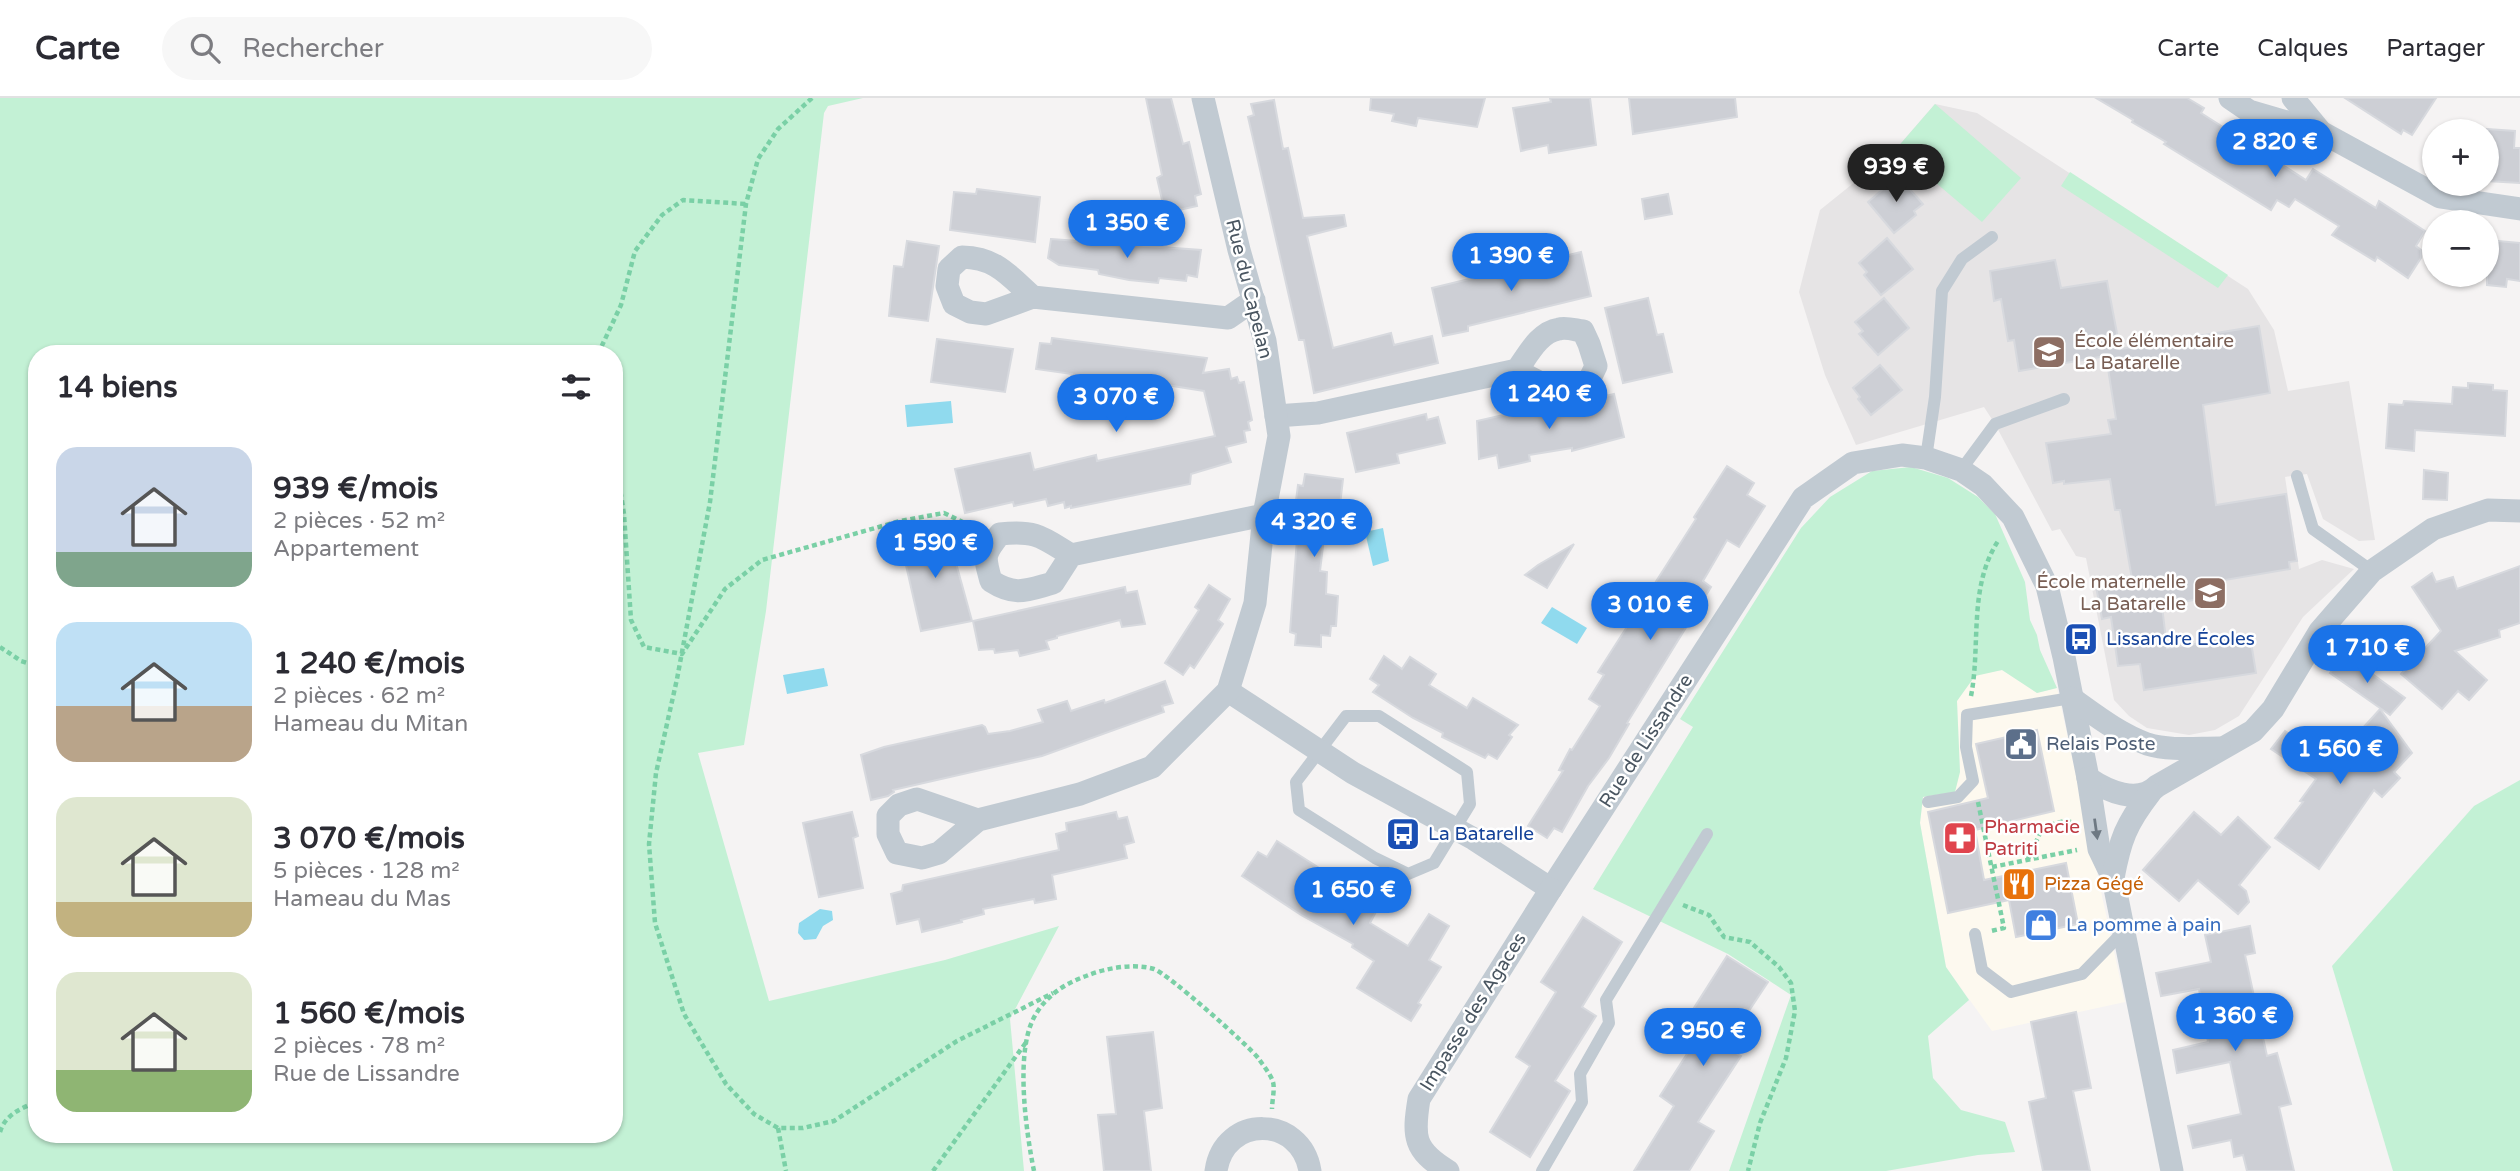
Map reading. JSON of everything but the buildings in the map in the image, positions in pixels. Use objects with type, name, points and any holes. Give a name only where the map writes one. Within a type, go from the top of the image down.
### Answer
[{"type":"street","name":"Rue du Capelan","points":[[978,820],[1080,794],[1152,767],[1228,691],[1255,603],[1264,515],[1279,436],[1265,341],[1239,250],[1203,98]]},
{"type":"street","points":[[2230,98],[2249,111],[2321,132],[2440,197],[2497,208],[2520,209]]},
{"type":"street","points":[[2293,98],[2321,132]]},
{"type":"street","points":[[1032,297],[1228,318],[1254,300]]},
{"type":"street","points":[[1276,416],[1318,413],[1517,369]]},
{"type":"street","name":"Rue de Lissandre","points":[[1551,889],[1803,498],[1853,463],[1902,455],[1926,458],[1961,470],[1983,485],[2013,517],[2047,586],[2087,770],[2099,849],[2113,878]]},
{"type":"street","points":[[2172,1171],[2113,878],[2119,843],[2132,817],[2154,790],[2253,731],[2273,709],[2320,631],[2372,571],[2432,529],[2488,510],[2520,511]]},
{"type":"street","points":[[1071,555],[1053,583],[1018,593],[1003,589],[991,581],[985,559],[1000,534],[1023,531],[1038,535],[1071,555],[1264,515]]},
{"type":"street","points":[[1228,691],[1353,773],[1455,829],[1551,889]]},
{"type":"street","points":[[2071,698],[2114,728],[2148,744],[2222,748]]},
{"type":"street","points":[[2114,728],[2100,732],[2091,742],[2087,770],[2103,789],[2125,795],[2154,790]]},
{"type":"street","points":[[2148,744],[2158,760],[2160,772],[2154,790]]},
{"type":"street","name":"Impasse des Agaces","points":[[1448,1171],[1421,1150],[1415,1127],[1419,1099],[1551,889]]},
{"type":"street","points":[[1216,1171],[1217,1161],[1226,1146],[1236,1136],[1250,1129],[1271,1129],[1289,1135],[1300,1144],[1308,1158],[1310,1171]]},
{"type":"lane","points":[[1926,458],[1935,397],[1942,291],[1962,259],[1992,237]]},
{"type":"lane","points":[[1961,470],[1995,424],[2064,399]]},
{"type":"lane","points":[[2297,476],[2313,529],[2372,571]]},
{"type":"lane","points":[[1928,802],[1958,797],[1973,781],[1966,747],[1967,715],[2071,698]]},
{"type":"lane","points":[[1346,716],[1378,716],[1467,772],[1470,804],[1455,829],[1434,863],[1408,874],[1375,858],[1300,810],[1296,782],[1346,716]]},
{"type":"lane","points":[[1542,1171],[1582,1102],[1580,1074],[1609,1023],[1606,1000],[1669,901],[1707,834]]},
{"type":"lane","points":[[1975,934],[1982,971],[2011,992],[2082,974],[2123,932]]},
{"type":"path","points":[[812,98],[778,129],[758,159],[746,204],[710,502],[682,654],[656,773],[649,844],[655,923],[684,1014],[726,1084],[754,1114],[778,1128],[803,1128],[834,1121],[957,1041],[1053,993],[1073,980],[1124,967],[1155,969],[1177,984],[1258,1058],[1273,1083],[1271,1129]]},
{"type":"path","points":[[602,345],[621,305],[635,251],[662,215],[683,200],[746,204]]},
{"type":"path","points":[[623,508],[631,620],[644,647],[682,654]]},
{"type":"path","points":[[682,654],[725,589],[762,560],[900,521],[944,513],[996,539]]},
{"type":"path","points":[[1967,715],[1975,676],[1977,602],[1989,556],[2013,517]]},
{"type":"path","points":[[0,647],[28,663]]},
{"type":"path","points":[[1973,781],[2004,928],[1975,934]]},
{"type":"path","points":[[2028,860],[2043,827],[2064,821],[2096,827]]},
{"type":"path","points":[[1992,867],[2065,852]]},
{"type":"path","points":[[1669,901],[1709,915],[1724,937],[1750,942],[1779,967],[1791,983],[1795,1012],[1786,1058],[1760,1123],[1748,1171]]},
{"type":"path","points":[[1034,1171],[1023,1099],[1027,1041],[1035,1014],[1053,993]]},
{"type":"path","points":[[933,1171],[1027,1041]]},
{"type":"path","points":[[0,1132],[3,1123],[28,1105]]},
{"type":"path","points":[[778,1128],[786,1171]]},
{"type":"shaded area","name":"École élémentaire La Batarelle","points":[[1935,104],[1977,113],[2248,289],[2274,330],[2288,391],[2349,381],[2375,540],[2359,541],[2323,519],[2307,474],[2285,477],[2299,569],[2322,560],[2354,569],[2303,617],[2239,716],[2215,730],[2189,735],[2147,728],[2129,716],[2114,700],[2086,558],[2076,556],[2060,529],[2052,531],[1984,407],[1856,445],[1825,375],[1799,292],[1820,210],[1896,149]]},
{"type":"shaded area","points":[[2002,670],[2037,693],[2057,688],[2125,1002],[1992,1031],[1946,967],[1920,823],[1923,797],[1960,772],[1957,701],[1975,675]]},
{"type":"green space","points":[[0,98],[863,98],[828,106],[824,113],[766,611],[744,745],[698,753],[769,1001],[945,960],[1059,926],[1010,1019],[1024,1171],[0,1171]]},
{"type":"green space","points":[[1935,104],[2021,178],[1982,222],[1896,149]]},
{"type":"green space","points":[[2070,172],[2228,275],[2218,288],[2061,186]]},
{"type":"green space","points":[[1911,467],[1948,478],[1978,497],[1995,514],[2025,582],[2030,620],[2057,688],[2037,693],[2002,670],[1975,676],[1957,701],[1960,772],[1955,792],[1923,797],[1920,823],[1946,967],[1969,1000],[1928,1036],[1933,1078],[1961,1110],[2005,1122],[2015,1152],[1978,1155],[1886,1171],[1729,1171],[1791,995],[1728,954],[1593,889],[1693,727],[1680,719],[1801,528],[1830,497],[1872,471]]},
{"type":"green space","points":[[2520,780],[2520,1171],[2393,1171],[2332,966],[2474,806]]},
{"type":"water","points":[[951,401],[953,423],[907,427],[905,405]]},
{"type":"water","points":[[1383,528],[1389,561],[1373,566],[1365,532]]},
{"type":"water","points":[[1552,607],[1587,628],[1577,644],[1541,623]]},
{"type":"water","points":[[824,668],[828,686],[787,694],[783,675]]},
{"type":"water","points":[[820,909],[832,911],[833,920],[823,926],[816,939],[804,940],[798,933],[799,923]]},
{"type":"place","name":"École élémentaire La Batarelle","points":[[2049,352]]},
{"type":"place","name":"École maternelle La Batarelle","points":[[2210,593]]},
{"type":"place","name":"Lissandre Écoles","points":[[2081,639]]},
{"type":"place","name":"Relais Poste","points":[[2021,744]]},
{"type":"place","name":"La Batarelle","points":[[1403,834]]},
{"type":"place","name":"Pharmacie Patriti","points":[[1960,838]]},
{"type":"place","name":"Pizza Gégé","points":[[2019,884]]},
{"type":"place","name":"La pomme à pain","points":[[2041,925]]}]
